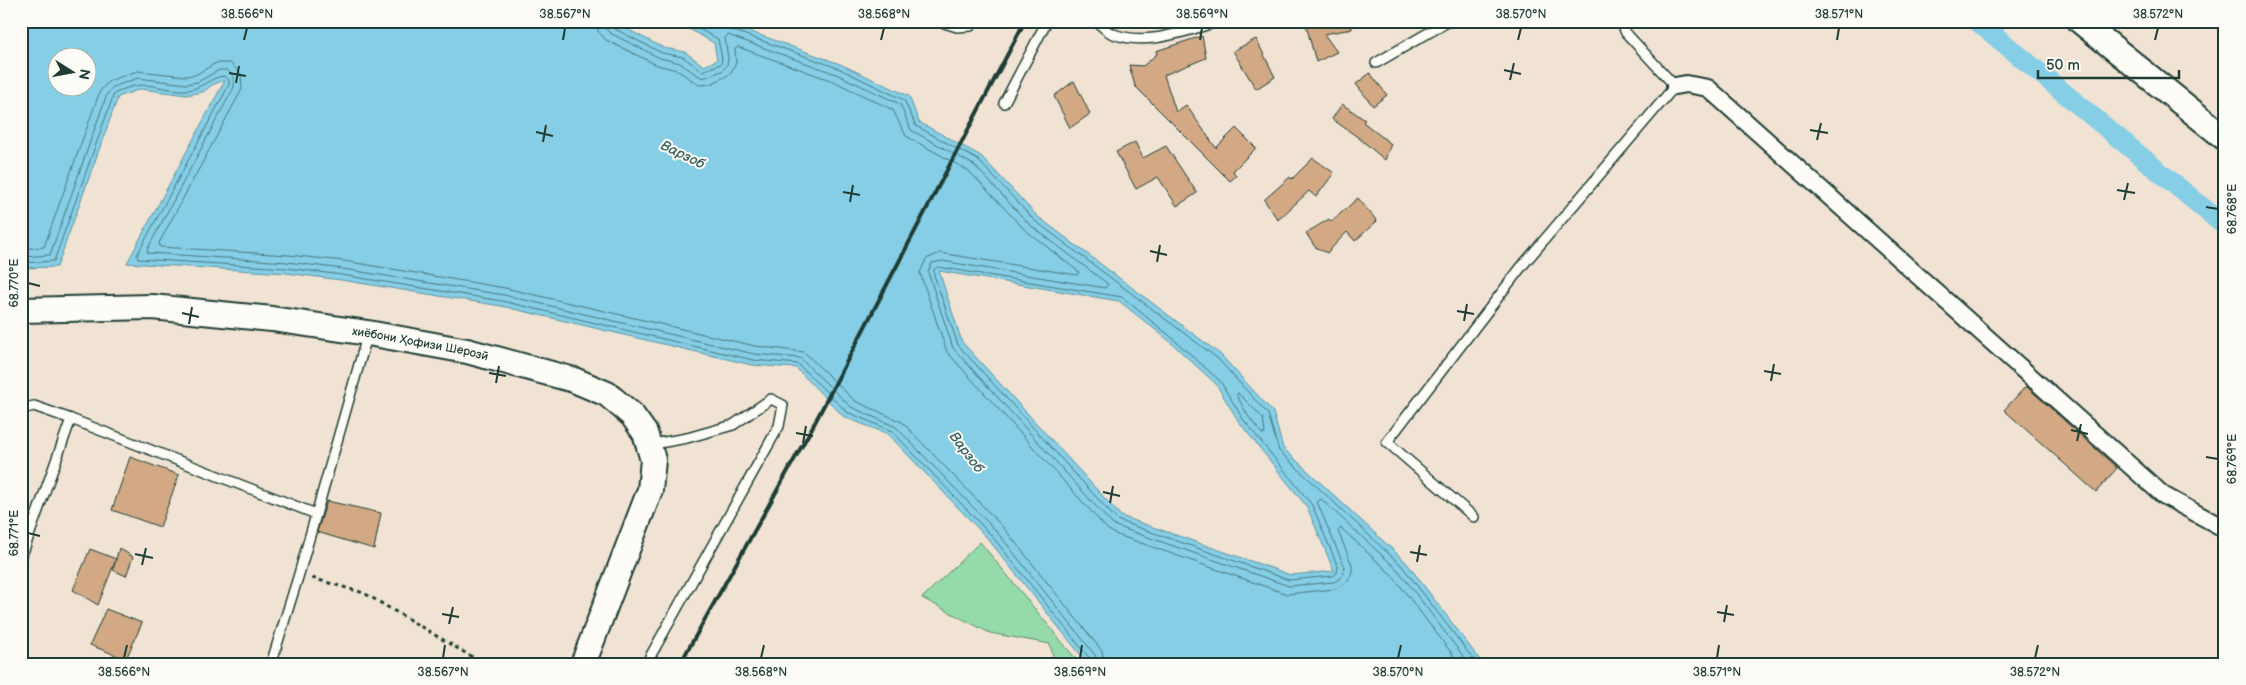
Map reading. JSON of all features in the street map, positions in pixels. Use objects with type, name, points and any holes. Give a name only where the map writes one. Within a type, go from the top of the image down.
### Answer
[{"type":"main road","points":[[2080,21],[2225,138]]},
{"type":"main road","name":"хиёбони Ҳофизи Шерозӣ","points":[[21,310],[152,306],[272,319],[368,333],[467,351],[574,380],[608,394],[632,415],[645,433],[653,460],[650,490],[583,664]]},
{"type":"street","points":[[1675,86],[1686,84],[1708,88],[2163,495],[2225,529]]},
{"type":"lane","points":[[938,21],[957,27],[971,26],[974,21]]},
{"type":"lane","points":[[1004,103],[1047,21]]},
{"type":"lane","points":[[1096,21],[1109,33],[1131,39],[1155,38],[1221,21]]},
{"type":"lane","points":[[1376,63],[1449,21]]},
{"type":"lane","points":[[1474,517],[1387,442],[1522,266],[1675,86],[1626,32],[1621,21]]},
{"type":"lane","points":[[271,664],[299,574],[368,333]]},
{"type":"lane","points":[[647,661],[779,426],[783,406],[771,399],[733,424],[687,438],[648,445]]},
{"type":"lane","points":[[21,409],[34,406],[71,419],[316,514]]},
{"type":"lane","points":[[21,558],[71,419]]},
{"type":"path","points":[[299,574],[364,593],[484,664]]},
{"type":"green space","points":[[980,542],[1080,664],[1055,664],[1050,644],[990,633],[922,598]]},
{"type":"water","name":"Варзоб","points":[[21,21],[611,21],[664,48],[685,52],[704,66],[717,60],[714,43],[689,29],[647,21],[721,21],[840,64],[909,96],[919,122],[981,156],[1037,216],[1220,354],[1273,412],[1283,448],[1406,562],[1483,664],[1088,664],[988,539],[888,434],[844,417],[796,368],[752,365],[501,306],[341,280],[286,273],[127,263],[225,80],[212,85],[203,92],[186,95],[141,89],[118,97],[57,267],[21,268]],"holes":[[[939,271],[1119,301],[1167,339],[1216,384],[1239,422],[1307,507],[1334,571],[1291,575],[1121,516],[962,342]]]},
{"type":"building","points":[[1305,21],[1352,21],[1352,29],[1324,34],[1337,52],[1316,62]]},
{"type":"building","points":[[1202,36],[1206,58],[1164,75],[1176,112],[1186,105],[1216,148],[1236,128],[1256,148],[1233,171],[1236,176],[1230,181],[1135,86],[1129,65],[1143,66],[1157,54],[1156,51]]},
{"type":"building","points":[[1256,39],[1275,77],[1256,89],[1233,51]]},
{"type":"building","points":[[1370,73],[1387,95],[1373,106],[1356,84]]},
{"type":"building","points":[[1074,81],[1090,114],[1070,128],[1054,96]]},
{"type":"building","points":[[1342,104],[1365,120],[1363,122],[1391,144],[1385,160],[1332,119]]},
{"type":"building","points":[[1135,142],[1143,158],[1166,146],[1197,193],[1177,206],[1158,177],[1136,189],[1116,152]]},
{"type":"building","points":[[1313,158],[1334,173],[1316,197],[1309,191],[1278,220],[1264,200],[1290,177],[1292,179]]},
{"type":"building","points":[[1358,198],[1377,221],[1355,241],[1347,232],[1327,253],[1315,247],[1306,233],[1329,219],[1331,222]]},
{"type":"building","points":[[2026,386],[2117,468],[2096,492],[2004,410]]},
{"type":"building","points":[[130,457],[179,475],[160,527],[112,510]]},
{"type":"building","points":[[327,501],[381,513],[374,549],[317,532]]},
{"type":"building","points":[[119,548],[133,557],[126,576],[113,570]]},
{"type":"building","points":[[90,549],[116,559],[98,605],[73,590]]},
{"type":"building","points":[[106,609],[142,623],[126,659],[90,645]]},
{"type":"waterway","points":[[1977,21],[2225,226]]},
{"type":"railway","points":[[680,664],[813,426],[1025,21]]}]
